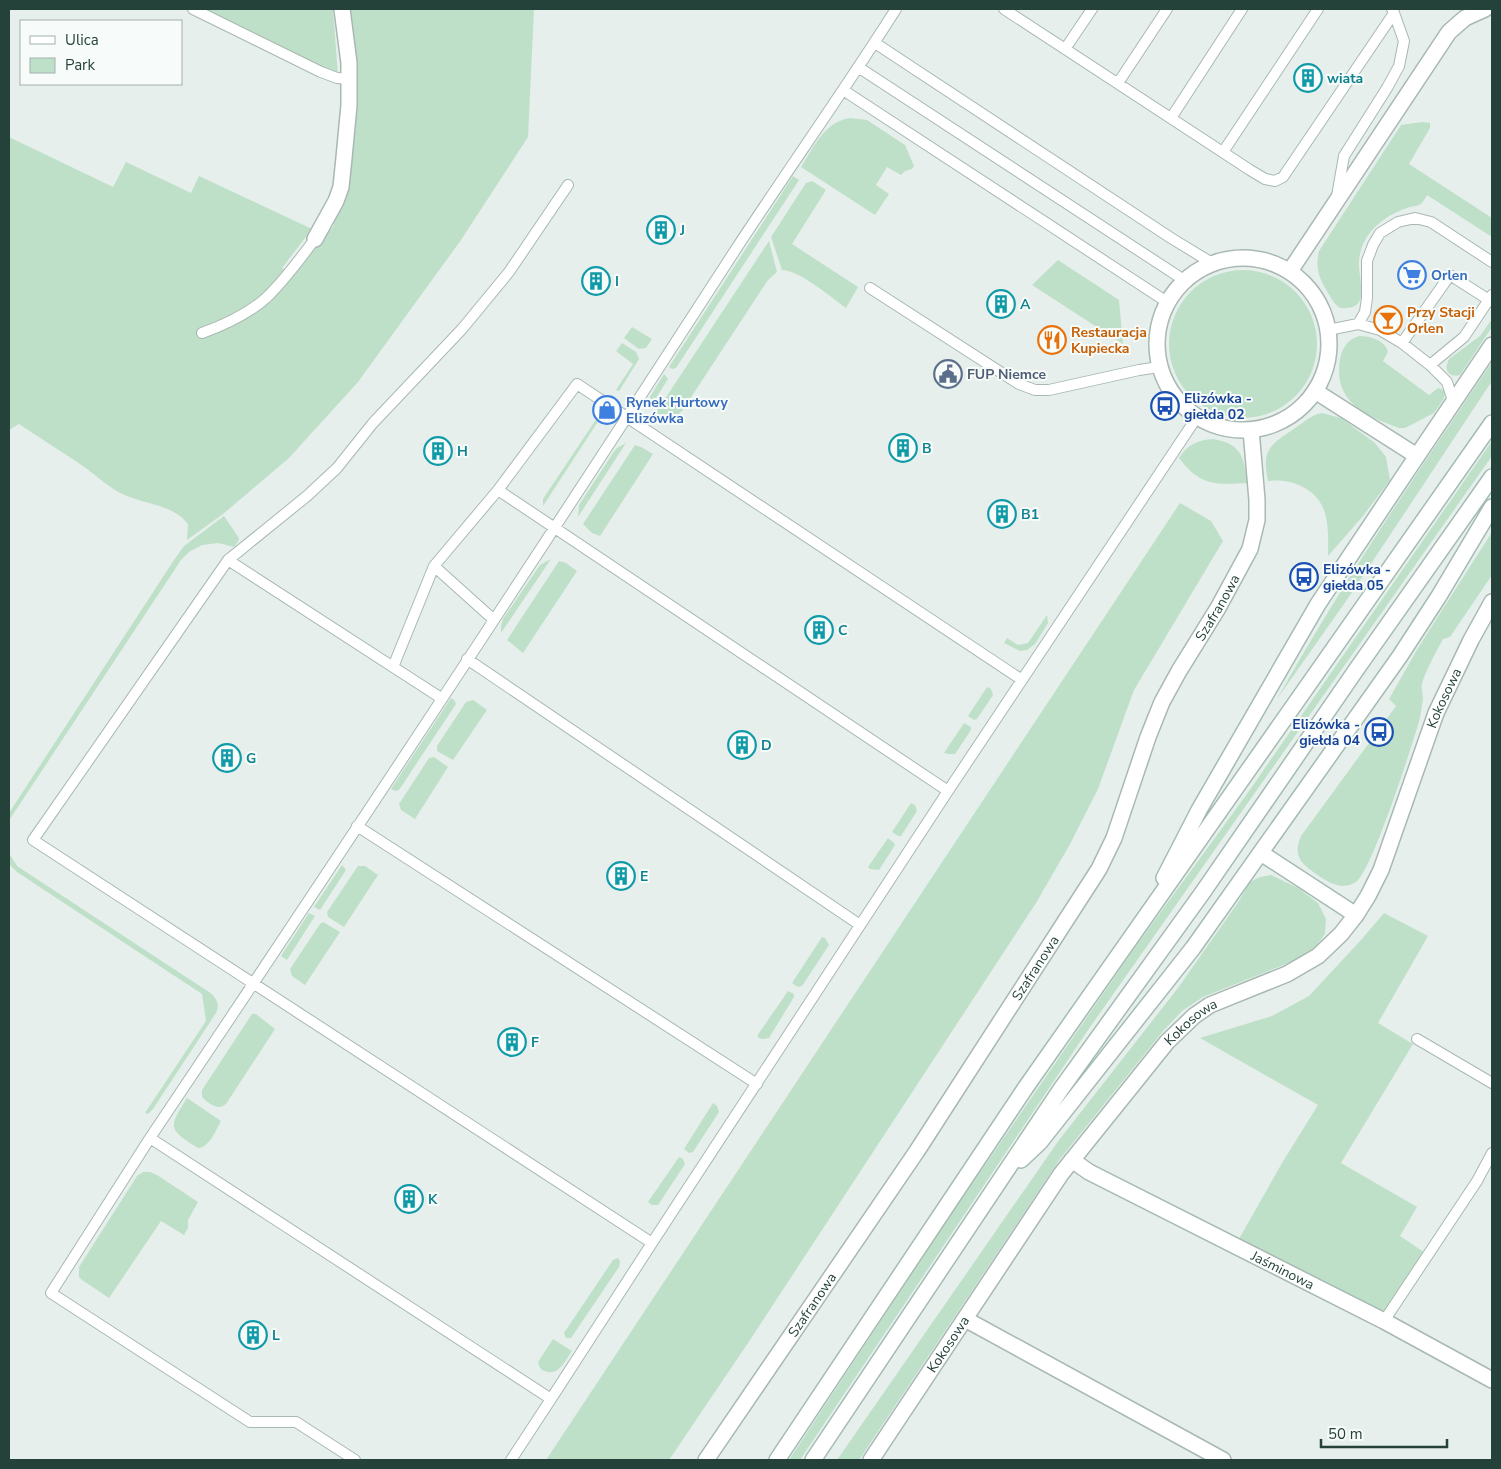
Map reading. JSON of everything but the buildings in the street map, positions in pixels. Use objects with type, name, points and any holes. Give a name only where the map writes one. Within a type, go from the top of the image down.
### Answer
[{"type":"street","points":[[315,239],[336,201],[341,187],[349,105],[349,63],[342,9]]},
{"type":"street","points":[[1290,271],[1449,32],[1464,18],[1485,9]]},
{"type":"street","points":[[1239,257],[1252,258],[1278,264],[1290,271],[1314,294],[1322,309],[1328,330],[1329,353],[1326,367],[1315,391],[1305,404],[1292,415],[1278,423],[1263,428],[1234,430],[1197,417],[1173,395],[1159,367],[1156,340],[1158,327],[1167,302],[1184,280],[1197,270],[1212,263],[1239,257]]},
{"type":"street","points":[[1138,928],[1199,810],[1318,604],[1492,345]]},
{"type":"street","points":[[1315,391],[1417,456]]},
{"type":"street","points":[[777,1460],[1026,1087],[1492,422]]},
{"type":"street","name":"Szafranowa","points":[[706,1460],[917,1151],[1099,869],[1114,838],[1148,737],[1162,702],[1250,549],[1256,527],[1257,506],[1251,430]]},
{"type":"street","points":[[813,1460],[1067,1082],[1203,892],[1492,476]]},
{"type":"street","points":[[999,1182],[1040,1142],[1193,948],[1400,656],[1439,596],[1492,507]]},
{"type":"street","name":"Kokosowa","points":[[871,1460],[1072,1160],[1167,1042],[1190,1020],[1210,1005],[1273,980],[1309,962],[1334,942],[1356,915],[1381,870],[1442,699],[1470,640],[1492,602]]},
{"type":"street","points":[[1260,853],[1356,915]]},
{"type":"street","name":"Jaśminowa","points":[[1072,1160],[1089,1172],[1384,1321],[1492,1380]]},
{"type":"street","points":[[965,1319],[1223,1460]]},
{"type":"lane","points":[[193,9],[321,72],[337,78],[349,79]]},
{"type":"lane","points":[[355,1460],[296,1422],[250,1422],[51,1293],[150,1138],[555,528],[896,9]]},
{"type":"lane","points":[[1066,49],[1092,9]]},
{"type":"lane","points":[[1118,83],[1166,9]]},
{"type":"lane","points":[[1171,118],[1242,9]]},
{"type":"lane","points":[[1223,152],[1318,9]]},
{"type":"lane","points":[[1011,11],[1223,152],[1265,179],[1275,181],[1283,177],[1393,11]]},
{"type":"lane","points":[[1336,202],[1344,156],[1399,66],[1404,41],[1393,11]]},
{"type":"lane","points":[[874,43],[1212,263]]},
{"type":"lane","points":[[858,67],[1184,280]]},
{"type":"lane","points":[[842,90],[1167,302]]},
{"type":"lane","points":[[568,185],[509,272],[462,329],[373,423],[337,468],[307,496],[228,560],[33,840],[652,1243]]},
{"type":"lane","points":[[1358,324],[1365,312],[1367,261],[1373,245],[1380,233],[1398,222],[1415,218],[1431,222],[1492,262]]},
{"type":"lane","points":[[202,333],[224,324],[265,299],[292,269],[315,239]]},
{"type":"lane","points":[[1402,343],[1450,276],[1490,297],[1464,337],[1430,365]]},
{"type":"lane","points":[[870,288],[1019,384],[1035,390],[1049,390],[1159,367]]},
{"type":"lane","points":[[1328,330],[1358,324],[1380,330],[1402,343],[1430,365],[1447,382],[1453,401]]},
{"type":"lane","points":[[393,667],[434,566],[498,490],[577,384],[1022,680]]},
{"type":"lane","points":[[512,1460],[948,791],[1197,417]]},
{"type":"lane","points":[[498,490],[948,791]]},
{"type":"lane","points":[[228,560],[441,698]]},
{"type":"lane","points":[[434,566],[494,620]]},
{"type":"lane","points":[[467,659],[860,925]]},
{"type":"lane","points":[[357,826],[757,1084]]},
{"type":"lane","points":[[1417,1039],[1492,1083]]},
{"type":"lane","points":[[150,1138],[552,1399]]},
{"type":"lane","points":[[1384,1321],[1477,1181],[1492,1153]]},
{"type":"green space","points":[[204,9],[333,9],[338,76]]},
{"type":"green space","points":[[342,9],[534,9],[528,137],[461,240],[358,382],[289,458],[223,514],[187,540],[188,524],[175,513],[115,490],[83,466],[19,424],[9,430],[9,137],[113,187],[126,162],[191,193],[199,176],[312,229],[282,268],[292,274],[333,227],[350,175],[344,158]]},
{"type":"green space","points":[[850,118],[867,120],[905,145],[914,166],[901,175],[887,167],[876,185],[889,194],[875,215],[801,167],[826,130],[841,120]]},
{"type":"green space","points":[[1422,122],[1430,123],[1430,128],[1409,164],[1492,218],[1492,237],[1427,195],[1421,204],[1395,213],[1371,231],[1363,244],[1359,257],[1362,293],[1360,300],[1357,305],[1350,308],[1340,308],[1332,299],[1320,278],[1317,263],[1319,251],[1401,125]]},
{"type":"green space","points":[[793,176],[799,180],[676,368],[672,369],[669,367]]},
{"type":"green space","points":[[812,181],[826,190],[792,244],[858,287],[846,308],[806,279],[789,271],[782,270],[771,237],[806,183]]},
{"type":"green space","points":[[769,241],[777,272],[768,280],[682,411],[676,416],[669,418],[662,418],[655,414]]},
{"type":"green space","points":[[1058,260],[1119,300],[1123,344],[1032,285]]},
{"type":"green space","points":[[1243,270],[1271,276],[1295,292],[1311,316],[1317,344],[1311,372],[1295,396],[1271,412],[1243,418],[1215,412],[1191,396],[1175,372],[1169,344],[1175,316],[1191,292],[1215,276]]},
{"type":"green space","points":[[1492,319],[1492,327],[1460,375],[1449,374],[1447,366],[1449,359],[1480,336]]},
{"type":"green space","points":[[632,327],[652,339],[646,348],[639,349],[624,338]]},
{"type":"green space","points":[[1359,336],[1372,338],[1384,344],[1388,352],[1383,361],[1429,395],[1438,388],[1444,390],[1443,400],[1434,413],[1405,428],[1399,428],[1374,418],[1354,405],[1346,396],[1341,386],[1339,374],[1340,359],[1346,344]]},
{"type":"green space","points":[[622,343],[636,352],[639,359],[619,391],[616,390],[633,364],[616,351]]},
{"type":"green space","points":[[1492,362],[1492,381],[1351,594],[1277,699],[1327,613],[1408,487]]},
{"type":"green space","points":[[664,374],[668,379],[651,406],[650,397]]},
{"type":"green space","points":[[1322,413],[1341,418],[1375,443],[1386,457],[1390,480],[1363,516],[1328,556],[1326,518],[1317,497],[1295,483],[1268,481],[1266,470],[1267,454],[1270,448],[1308,419]]},
{"type":"green space","points":[[599,420],[543,506],[543,499],[595,421]]},
{"type":"green space","points":[[1213,439],[1230,444],[1240,453],[1248,483],[1226,484],[1209,482],[1194,474],[1179,458],[1193,444]]},
{"type":"green space","points":[[1492,441],[1492,456],[1088,1030],[800,1460],[789,1460],[954,1210],[1136,946],[1249,791]]},
{"type":"green space","points":[[626,443],[578,517],[579,505],[613,453],[617,448]]},
{"type":"green space","points":[[635,445],[653,454],[600,536],[592,533],[583,524]]},
{"type":"green space","points":[[1180,503],[1211,521],[1223,541],[1134,690],[1098,789],[1069,846],[1036,903],[750,1340],[669,1460],[546,1460]]},
{"type":"green space","points":[[224,516],[239,538],[238,542],[234,547],[218,543],[202,545],[189,552],[181,560],[9,823],[9,813],[174,560],[184,546]]},
{"type":"green space","points":[[1492,532],[1492,575],[1450,637],[1443,639],[1431,661],[1422,686],[1423,699],[1420,718],[1392,804],[1373,854],[1364,871],[1353,884],[1340,886],[1331,883],[1310,870],[1301,861],[1298,844],[1301,836],[1396,706],[1389,699],[1418,648]]},
{"type":"green space","points":[[551,559],[501,633],[503,619],[540,565]]},
{"type":"green space","points":[[559,561],[566,563],[577,571],[523,653],[507,640]]},
{"type":"green space","points":[[1047,615],[1048,623],[1035,644],[1027,650],[1020,651],[1004,643],[1007,638],[1018,645],[1028,643]]},
{"type":"green space","points":[[987,687],[991,689],[993,695],[977,719],[974,720],[968,716]]},
{"type":"green space","points":[[451,698],[456,704],[399,790],[391,789]]},
{"type":"green space","points":[[473,700],[487,710],[453,760],[437,751],[437,746],[466,702]]},
{"type":"green space","points":[[964,723],[971,727],[971,730],[955,754],[944,753]]},
{"type":"green space","points":[[434,757],[448,767],[415,819],[401,810],[399,804],[429,758]]},
{"type":"green space","points":[[911,803],[915,805],[917,811],[901,836],[898,836],[892,832]]},
{"type":"green space","points":[[888,838],[895,845],[879,870],[870,869],[868,867]]},
{"type":"green space","points":[[9,853],[17,866],[212,994],[217,1001],[218,1008],[216,1013],[148,1114],[145,1113],[206,1021],[202,994],[17,872],[9,864]]},
{"type":"green space","points":[[342,865],[346,870],[320,910],[314,907]]},
{"type":"green space","points":[[358,866],[365,866],[378,875],[344,927],[328,917],[327,912]]},
{"type":"green space","points":[[1271,875],[1298,888],[1318,903],[1326,919],[1325,934],[1316,946],[1301,958],[1203,997],[1182,1011],[1164,1030],[1060,1159],[859,1460],[837,1460],[1059,1140],[1178,988],[1239,901],[1250,882],[1260,877]]},
{"type":"green space","points":[[309,913],[315,916],[287,960],[281,956]]},
{"type":"green space","points":[[1384,913],[1428,936],[1378,1023],[1413,1044],[1341,1163],[1417,1207],[1400,1236],[1428,1255],[1384,1321],[1235,1246],[1282,1163],[1318,1105],[1200,1038],[1272,1016],[1309,996]]},
{"type":"green space","points":[[323,922],[340,932],[305,985],[292,976],[290,969]]},
{"type":"green space","points":[[822,937],[825,938],[829,945],[802,986],[798,987],[792,983]]},
{"type":"green space","points":[[788,991],[794,994],[794,997],[769,1038],[759,1038],[757,1036]]},
{"type":"green space","points":[[252,1014],[256,1014],[275,1029],[226,1104],[220,1107],[214,1106],[202,1097],[202,1090]]},
{"type":"green space","points":[[187,1098],[221,1121],[212,1138],[202,1147],[198,1148],[188,1142],[176,1132],[174,1127],[176,1116]]},
{"type":"green space","points":[[713,1103],[717,1106],[719,1112],[693,1152],[689,1153],[684,1149]]},
{"type":"green space","points":[[679,1157],[683,1159],[685,1164],[658,1205],[652,1205],[648,1202]]},
{"type":"green space","points":[[143,1172],[157,1175],[198,1202],[188,1220],[188,1228],[184,1235],[161,1221],[109,1298],[79,1277],[79,1267],[137,1176]]},
{"type":"green space","points":[[618,1258],[620,1261],[619,1267],[571,1338],[566,1338],[564,1333],[613,1260]]},
{"type":"green space","points":[[553,1339],[572,1351],[558,1370],[550,1372],[542,1370],[538,1362]]},
{"type":"place","name":"wiata","points":[[1308,78]]},
{"type":"place","name":"J","points":[[661,230]]},
{"type":"place","name":"Orlen","points":[[1412,275]]},
{"type":"place","name":"I","points":[[596,281]]},
{"type":"place","name":"A","points":[[1001,304]]},
{"type":"place","name":"Przy Stacji Orlen","points":[[1388,320]]},
{"type":"place","name":"Restauracja Kupiecka","points":[[1052,340]]},
{"type":"place","name":"FUP Niemce","points":[[948,374]]},
{"type":"place","name":"Elizówka - giełda 02","points":[[1165,406]]},
{"type":"place","name":"Rynek Hurtowy Elizówka","points":[[607,410]]},
{"type":"place","name":"B","points":[[903,448]]},
{"type":"place","name":"H","points":[[438,451]]},
{"type":"place","name":"B1","points":[[1002,514]]},
{"type":"place","name":"Elizówka - giełda 05","points":[[1304,577]]},
{"type":"place","name":"C","points":[[819,630]]},
{"type":"place","name":"Elizówka - giełda 04","points":[[1379,732]]},
{"type":"place","name":"D","points":[[742,745]]},
{"type":"place","name":"G","points":[[227,758]]},
{"type":"place","name":"E","points":[[621,876]]},
{"type":"place","name":"F","points":[[512,1042]]},
{"type":"place","name":"K","points":[[409,1199]]},
{"type":"place","name":"L","points":[[253,1335]]}]
